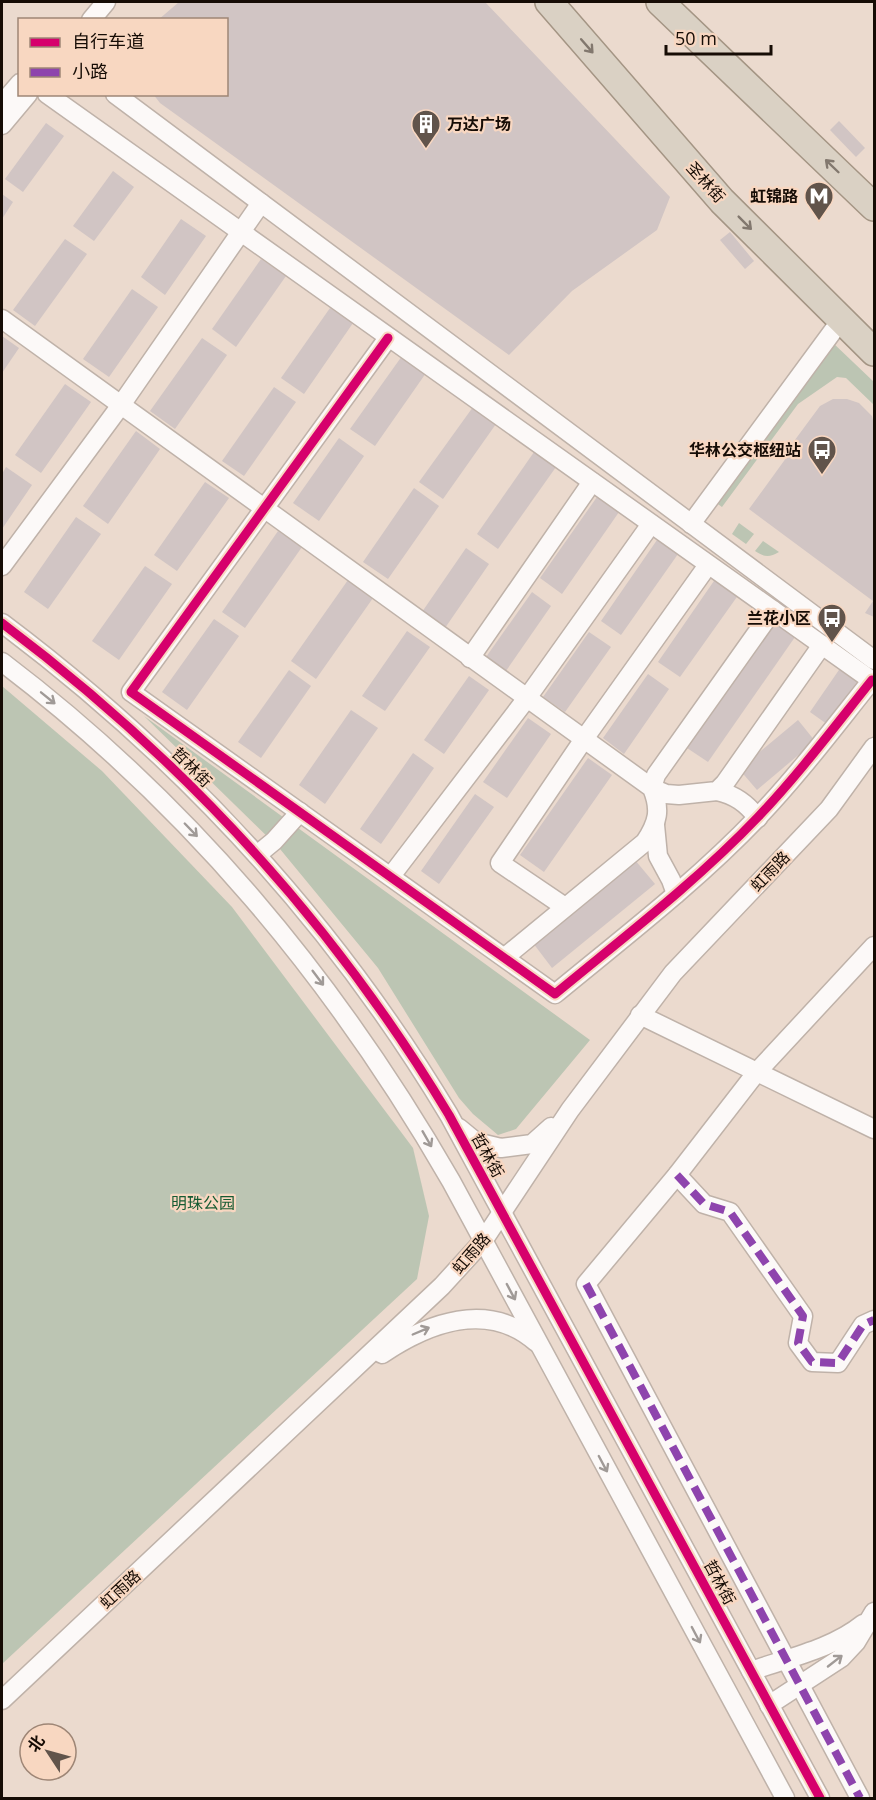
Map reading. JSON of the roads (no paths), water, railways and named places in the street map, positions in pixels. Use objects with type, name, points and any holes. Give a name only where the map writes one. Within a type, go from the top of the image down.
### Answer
[{"type":"highway","name":"圣林街","points":[[549,2],[723,201],[874,352]]},
{"type":"highway","points":[[660,2],[874,207]]},
{"type":"street","points":[[93,18],[106,2]]},
{"type":"street","points":[[2,104],[18,85]]},
{"type":"street","points":[[2,125],[26,96]]},
{"type":"street","points":[[49,96],[873,681],[758,818],[676,894],[555,994],[131,692],[388,338]]},
{"type":"street","points":[[118,96],[874,660]]},
{"type":"street","points":[[2,566],[121,405],[261,203]]},
{"type":"street","points":[[2,319],[263,510],[652,788],[666,794],[677,795],[717,791],[730,794],[748,806],[758,818]]},
{"type":"street","points":[[692,524],[840,320]]},
{"type":"street","points":[[470,658],[592,482]]},
{"type":"street","points":[[391,876],[527,698],[651,524]]},
{"type":"street","points":[[565,907],[500,863],[584,739],[708,565]]},
{"type":"street","points":[[676,894],[658,856],[657,801],[652,788],[656,775],[773,610]]},
{"type":"street","name":"哲林街","points":[[2,623],[90,692],[151,746],[257,855],[333,943],[380,1007],[420,1067],[453,1123],[820,1798]]},
{"type":"street","points":[[717,791],[726,783],[822,645]]},
{"type":"street","points":[[2,662],[68,715],[130,770],[191,829],[255,900],[334,999],[393,1085],[440,1161],[784,1798]]},
{"type":"street","name":"虹雨路","points":[[2,1700],[442,1286],[483,1240],[570,1110],[673,973],[829,809],[874,747]]},
{"type":"street","points":[[505,957],[645,842],[668,800],[677,795]]},
{"type":"street","points":[[257,855],[274,841],[300,812]]},
{"type":"street","points":[[860,1798],[586,1284],[677,1175],[756,1073],[874,946]]},
{"type":"street","points":[[640,1015],[874,1129]]},
{"type":"street","points":[[453,1123],[476,1142],[501,1148],[532,1144],[570,1110]]},
{"type":"street","points":[[677,1175],[704,1204],[730,1212],[803,1316],[798,1343],[812,1362],[838,1363],[863,1325],[874,1320]]},
{"type":"street","points":[[336,1385],[407,1337],[441,1323],[488,1319],[518,1329],[539,1345]]},
{"type":"street","points":[[751,1671],[830,1644],[852,1633],[873,1615]]},
{"type":"street","points":[[769,1705],[841,1658],[856,1642],[873,1615]]},
{"type":"place","name":"万达广场","points":[[426,150]]},
{"type":"place","name":"虹锦路","points":[[819,222]]},
{"type":"place","name":"华林公交枢纽站","points":[[822,476]]},
{"type":"place","name":"兰花小区","points":[[832,644]]},
{"type":"park label","name":"明珠公园","points":[[203,1203]]}]
